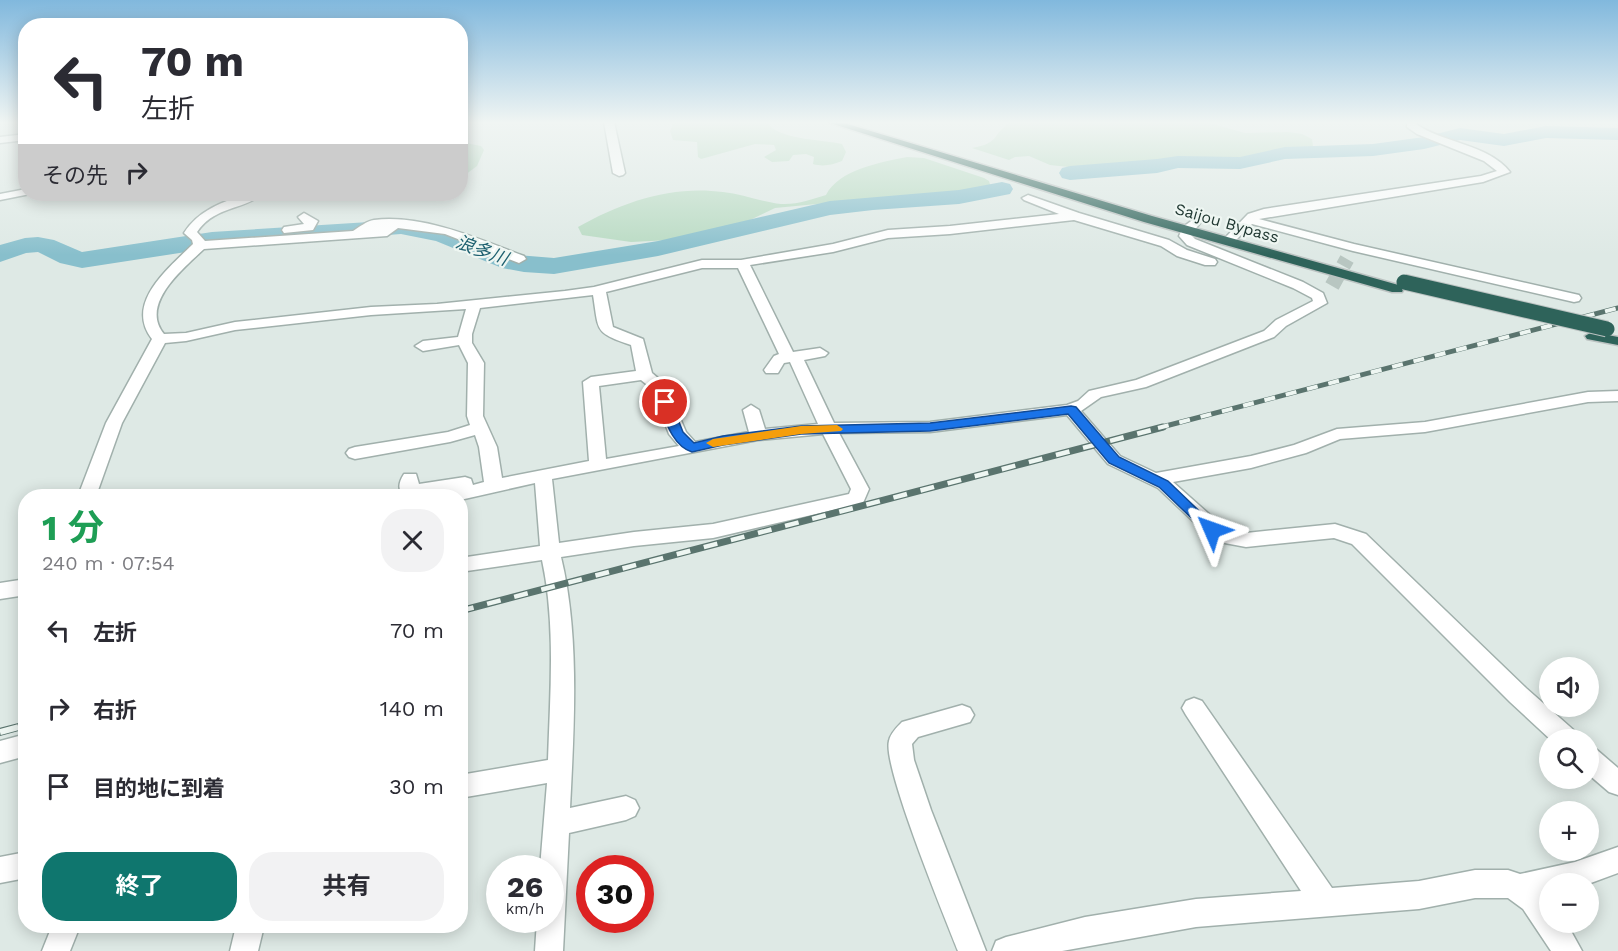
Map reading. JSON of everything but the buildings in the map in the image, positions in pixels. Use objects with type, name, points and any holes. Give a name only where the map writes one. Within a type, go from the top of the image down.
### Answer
[{"type":"highway","name":"Saijou Bypass","points":[[985,166],[1400,285],[1618,341]]},
{"type":"highway","name":"Saijou Bypass","points":[[1002,166],[1190,226]]},
{"type":"highway","name":"Saijou Bypass","points":[[1400,285],[1613,330]]},
{"type":"street","points":[[618,166],[619,173]]},
{"type":"street","points":[[1231,238],[1249,220],[1268,212],[1483,179],[1504,172],[1498,166]]},
{"type":"street","points":[[0,197],[18,193]]},
{"type":"street","points":[[1028,198],[1075,216],[1165,243],[1182,253],[1300,292],[1312,292],[1332,286]]},
{"type":"street","points":[[238,201],[199,221],[190,233],[198,241],[361,231],[392,226],[447,231],[519,259]]},
{"type":"street","points":[[160,339],[186,337],[235,326],[371,311],[565,295],[702,264],[743,264],[749,261],[845,245],[888,234],[950,230],[1075,216]]},
{"type":"street","points":[[160,339],[150,326],[150,307],[165,280],[198,241],[304,228],[312,221],[304,217]]},
{"type":"street","points":[[1249,220],[1350,253],[1574,298]]},
{"type":"street","points":[[440,489],[543,475],[758,435],[828,428],[930,427],[1071,410],[1084,404],[1095,394],[1140,384],[1269,334],[1281,323],[1320,303],[1318,296],[1312,292],[1191,242],[1185,236],[1190,226]]},
{"type":"street","points":[[468,564],[634,539],[713,531],[856,499],[860,489],[796,359],[789,357],[743,264]]},
{"type":"street","points":[[599,289],[606,329],[610,333],[638,342],[645,375],[658,385],[678,434],[692,448]]},
{"type":"street","points":[[472,304],[473,313],[465,333],[465,340],[476,363],[475,416],[488,447],[494,482]]},
{"type":"street","points":[[90,489],[114,423],[160,339]]},
{"type":"street","points":[[423,346],[465,340]]},
{"type":"street","points":[[772,370],[779,359],[820,353]]},
{"type":"street","points":[[598,465],[591,382],[645,375]]},
{"type":"street","points":[[1155,479],[1251,462],[1300,449],[1337,434],[1425,427],[1540,408],[1588,397],[1618,396]]},
{"type":"street","points":[[751,410],[758,435]]},
{"type":"street","points":[[1071,410],[1114,460],[1155,479],[1221,536],[1246,540],[1335,531],[1359,539],[1556,729]]},
{"type":"street","points":[[355,453],[450,437],[480,428]]},
{"type":"street","points":[[543,475],[550,552],[558,586],[562,666],[560,769],[549,951]]},
{"type":"street","points":[[410,478],[411,489]]},
{"type":"street","points":[[468,490],[494,482]]},
{"type":"street","points":[[0,591],[18,588]]},
{"type":"street","points":[[1194,708],[1324,901]]},
{"type":"street","points":[[962,715],[910,729],[900,741],[902,760],[918,810],[972,951]]},
{"type":"street","points":[[0,752],[18,748]]},
{"type":"street","points":[[1599,768],[1618,784]]},
{"type":"street","points":[[468,786],[560,769]]},
{"type":"street","points":[[556,824],[626,808]]},
{"type":"street","points":[[1521,888],[1575,875],[1618,860]]},
{"type":"street","points":[[0,870],[18,867]]},
{"type":"street","points":[[1006,951],[1085,931],[1196,913],[1419,895],[1475,884],[1508,884],[1521,888],[1533,899],[1568,951]]},
{"type":"street","points":[[56,951],[63,933]]},
{"type":"street","points":[[244,951],[248,933]]},
{"type":"green space","points":[[468,166],[476,166],[468,173]]},
{"type":"green space","points":[[949,166],[984,178],[989,181],[991,188],[989,195],[848,208],[827,203],[775,208],[744,223],[670,240],[631,242],[582,235],[578,227],[630,203],[666,193],[704,190],[737,194],[781,204],[799,203],[826,195],[840,179],[861,168]]},
{"type":"green space","points":[[1063,166],[1122,166],[1087,169]]},
{"type":"waterway","name":"浪多川","points":[[1070,173],[1152,166]]},
{"type":"waterway","name":"浪多川","points":[[0,254],[19,247],[38,245],[51,248],[69,258],[82,260],[212,240],[401,227],[445,236],[511,262],[554,266],[658,249],[830,208],[873,202],[959,197],[1002,189]]},
{"type":"tunnel","points":[[1332,286],[1347,259]]},
{"type":"railway","points":[[1158,428],[1618,308]]},
{"type":"railway","points":[[468,609],[1163,427]]},
{"type":"railway","points":[[0,732],[18,727]]},
{"type":"slow traffic","points":[[713,443],[801,430],[837,429]]},
{"type":"route","points":[[665,402],[678,434],[692,448],[758,435],[801,430],[930,427],[1071,410],[1114,460],[1164,484],[1212,530]]}]
